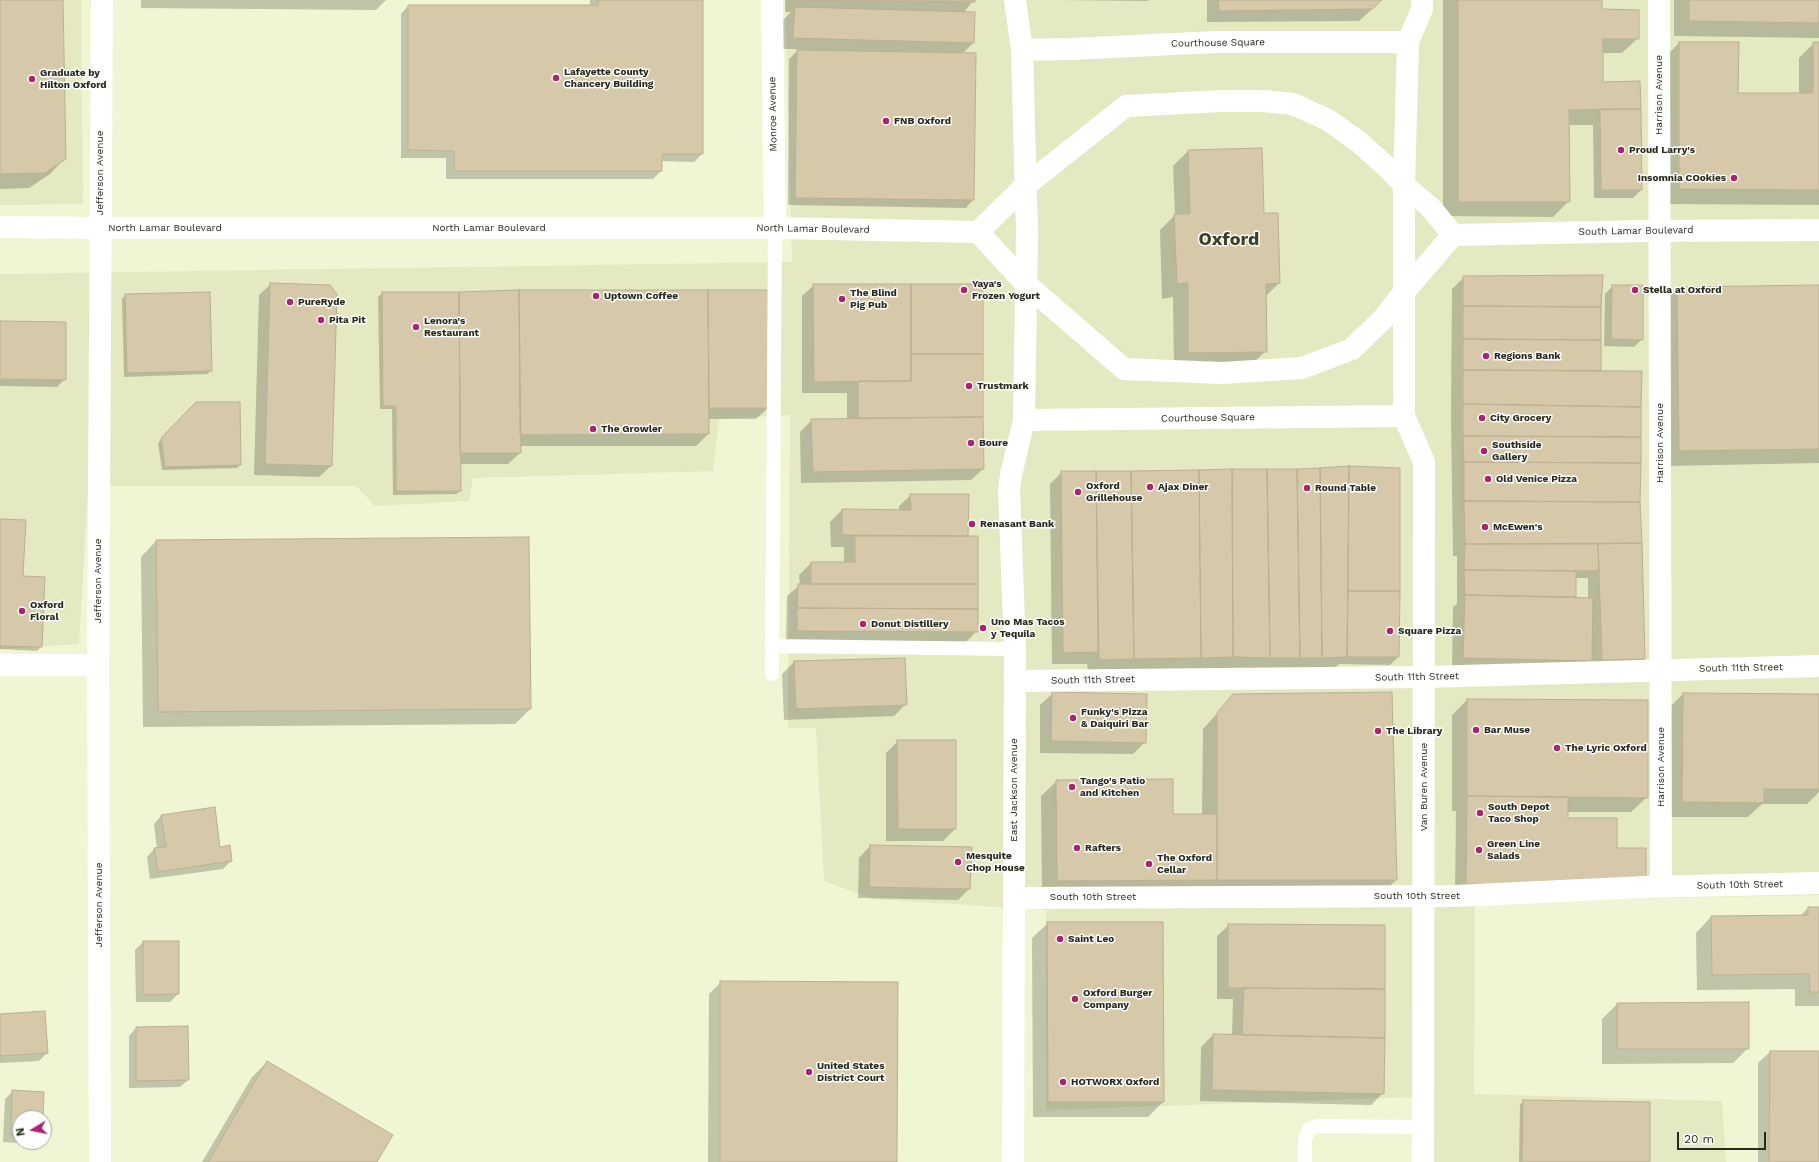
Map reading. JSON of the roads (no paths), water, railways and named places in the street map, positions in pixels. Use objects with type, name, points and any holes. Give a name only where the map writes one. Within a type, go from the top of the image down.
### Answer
[{"type":"street","name":"Jefferson Avenue","points":[[100,1162],[98,665],[102,0]]},
{"type":"street","name":"Monroe Avenue","points":[[772,0],[775,228]]},
{"type":"street","points":[[1015,0],[1022,50],[1027,233],[1024,420]]},
{"type":"street","points":[[1404,416],[1404,186],[1408,42],[1422,9],[1422,0]]},
{"type":"street","name":"Harrison Avenue","points":[[1660,0],[1661,886]]},
{"type":"street","name":"Courthouse Square","points":[[1022,50],[1216,42],[1408,42]]},
{"type":"street","points":[[1243,101],[1293,104],[1328,120],[1359,142],[1388,168],[1404,186],[1431,208],[1453,235],[1383,319],[1352,348],[1302,368],[1222,373],[1124,368],[1026,284],[978,232],[1025,186],[1126,106],[1243,101]]},
{"type":"street","name":"North Lamar Boulevard","points":[[0,227],[775,228],[978,232]]},
{"type":"street","name":"South Lamar Boulevard","points":[[1453,235],[1819,230]]},
{"type":"street","name":"Courthouse Square","points":[[1024,420],[1404,416]]},
{"type":"street","name":"Van Buren Avenue","points":[[1404,416],[1424,462],[1423,1162]]},
{"type":"street","name":"East Jackson Avenue","points":[[1013,1162],[1015,649],[1009,489],[1024,420]]},
{"type":"street","points":[[0,665],[98,665]]},
{"type":"street","name":"South 11th Street","points":[[1015,681],[1424,677],[1819,666]]},
{"type":"street","name":"South 10th Street","points":[[1014,898],[1455,896],[1661,886],[1819,883]]},
{"type":"lane","points":[[772,674],[775,228]]},
{"type":"lane","points":[[772,646],[1015,649]]},
{"type":"lane","points":[[1305,1162],[1305,1140],[1309,1129],[1317,1126],[1423,1127]]},
{"type":"place","name":"Lafayette County Chancery Building","points":[[556,78]]},
{"type":"place","name":"Graduate by Hilton Oxford","points":[[32,79]]},
{"type":"place","name":"FNB Oxford","points":[[886,121]]},
{"type":"place","name":"Proud Larry's","points":[[1621,150]]},
{"type":"place","name":"Insomnia COokies","points":[[1734,178]]},
{"type":"place","name":"Yaya's Frozen Yogurt","points":[[964,290]]},
{"type":"place","name":"Stella at Oxford","points":[[1635,290]]},
{"type":"place","name":"Uptown Coffee","points":[[596,296]]},
{"type":"place","name":"The Blind Pig Pub","points":[[842,299]]},
{"type":"place","name":"PureRyde","points":[[290,302]]},
{"type":"place","name":"Pita Pit","points":[[321,320]]},
{"type":"place","name":"Lenora's Restaurant","points":[[416,327]]},
{"type":"place","name":"Regions Bank","points":[[1486,356]]},
{"type":"place","name":"Trustmark","points":[[969,386]]},
{"type":"place","name":"City Grocery","points":[[1482,418]]},
{"type":"place","name":"The Growler","points":[[593,429]]},
{"type":"place","name":"Boure","points":[[971,443]]},
{"type":"place","name":"Southside Gallery","points":[[1484,451]]},
{"type":"place","name":"Old Venice Pizza","points":[[1488,479]]},
{"type":"place","name":"Ajax Diner","points":[[1150,487]]},
{"type":"place","name":"Round Table","points":[[1307,488]]},
{"type":"place","name":"Oxford Grillehouse","points":[[1078,492]]},
{"type":"place","name":"Renasant Bank","points":[[972,524]]},
{"type":"place","name":"McEwen's","points":[[1485,527]]},
{"type":"place","name":"Oxford Floral","points":[[22,611]]},
{"type":"place","name":"Donut Distillery","points":[[863,624]]},
{"type":"place","name":"Uno Mas Tacos y Tequila","points":[[983,628]]},
{"type":"place","name":"Square Pizza","points":[[1390,631]]},
{"type":"place","name":"Funky's Pizza & Daiquiri Bar","points":[[1073,718]]},
{"type":"place","name":"Bar Muse","points":[[1476,730]]},
{"type":"place","name":"The Library","points":[[1378,731]]},
{"type":"place","name":"The Lyric Oxford","points":[[1557,748]]},
{"type":"place","name":"Tango's Patio and Kitchen","points":[[1072,787]]},
{"type":"place","name":"South Depot Taco Shop","points":[[1480,813]]},
{"type":"place","name":"Rafters","points":[[1077,848]]},
{"type":"place","name":"Green Line Salads","points":[[1479,850]]},
{"type":"place","name":"Mesquite Chop House","points":[[958,862]]},
{"type":"place","name":"The Oxford Cellar","points":[[1149,864]]},
{"type":"place","name":"Saint Leo","points":[[1060,939]]},
{"type":"place","name":"Oxford Burger Company","points":[[1075,999]]},
{"type":"place","name":"United States District Court","points":[[809,1072]]},
{"type":"place","name":"HOTWORX Oxford","points":[[1063,1082]]},
{"type":"district","name":"Oxford","points":[[1229,240]]}]
